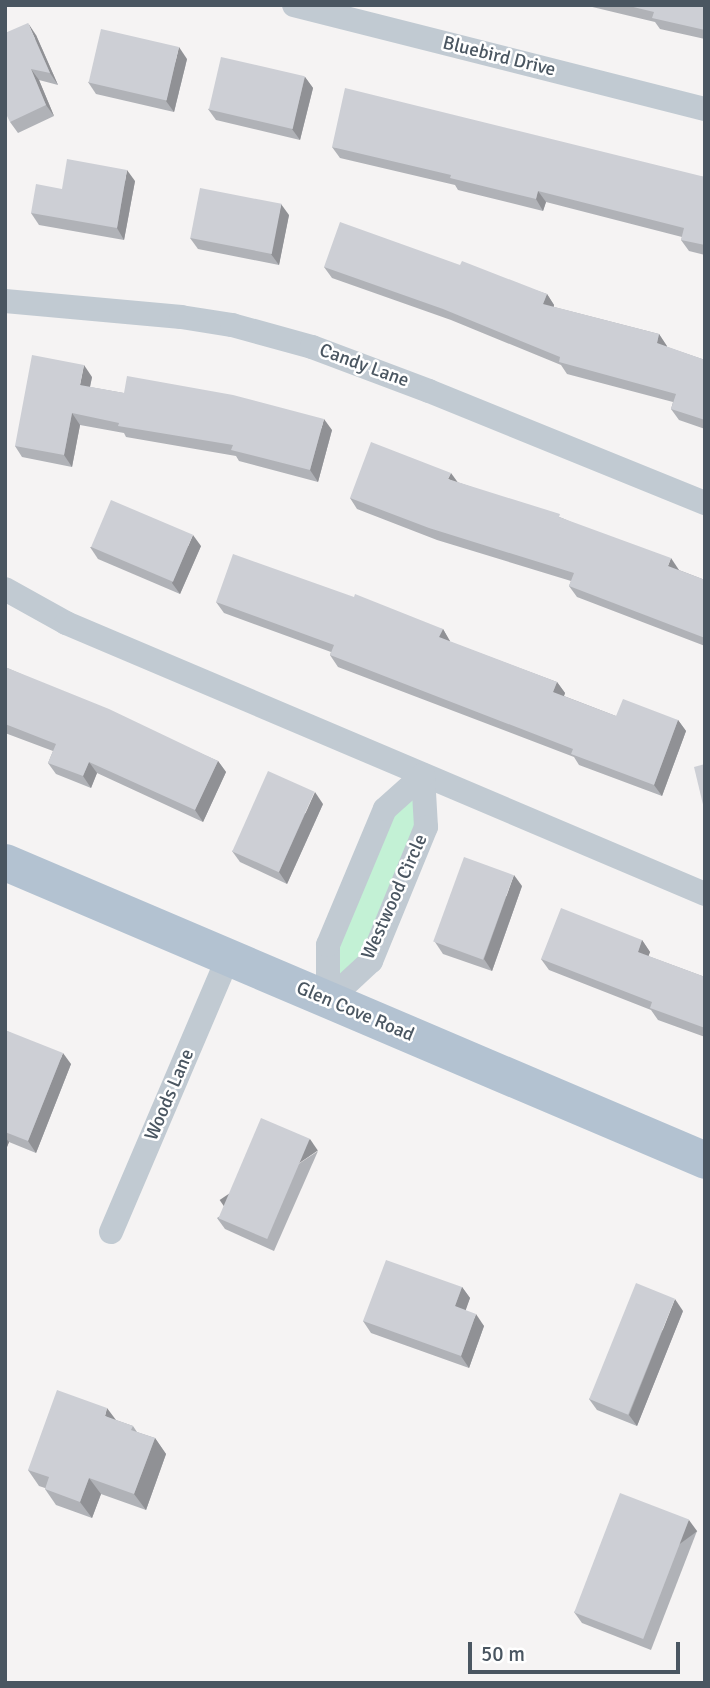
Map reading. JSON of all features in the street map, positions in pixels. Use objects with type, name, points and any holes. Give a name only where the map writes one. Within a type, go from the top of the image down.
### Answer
[{"type":"main road","name":"Glen Cove Road","points":[[5,863],[705,1160]]},
{"type":"street","name":"Bluebird Drive","points":[[293,5],[705,109]]},
{"type":"street","name":"Candy Lane","points":[[5,300],[181,317],[232,325],[312,347],[429,391],[705,503]]},
{"type":"street","points":[[5,589],[66,623],[705,894]]},
{"type":"street","points":[[328,1001],[328,945],[338,920],[386,809],[423,775]]},
{"type":"street","name":"Westwood Circle","points":[[328,1001],[371,961],[426,827],[423,775]]},
{"type":"street","name":"Woods Lane","points":[[111,1233],[228,958]]},
{"type":"green space","points":[[423,775],[426,827],[371,961],[328,1001],[328,945],[386,809]]},
{"type":"building","points":[[625,5],[705,5],[705,30],[652,18],[654,12]]},
{"type":"building","points":[[28,23],[50,73],[31,69],[46,105],[10,122],[5,112],[5,33]]},
{"type":"building","points":[[101,29],[179,47],[167,101],[89,83]]},
{"type":"building","points":[[221,57],[305,76],[293,129],[209,110]]},
{"type":"building","points":[[345,88],[705,177],[705,245],[681,240],[684,228],[538,191],[536,199],[450,178],[451,175],[332,147]]},
{"type":"building","points":[[67,159],[127,170],[117,228],[31,213],[36,184],[62,189]]},
{"type":"building","points":[[200,188],[281,204],[272,254],[190,238]]},
{"type":"building","points":[[340,222],[460,265],[462,261],[547,294],[543,304],[659,334],[657,343],[705,360],[705,420],[671,409],[676,394],[559,362],[560,357],[443,309],[324,267]]},
{"type":"building","points":[[32,355],[84,365],[80,385],[124,393],[127,376],[233,395],[324,419],[310,470],[231,450],[233,445],[118,426],[119,423],[72,413],[64,455],[15,446]]},
{"type":"building","points":[[371,442],[451,473],[448,479],[560,514],[559,517],[671,558],[668,566],[705,580],[705,638],[569,586],[574,573],[429,528],[350,498]]},
{"type":"building","points":[[111,500],[193,535],[173,582],[91,547]]},
{"type":"building","points":[[233,554],[354,597],[355,594],[443,629],[439,637],[557,682],[553,692],[616,716],[623,699],[678,720],[654,785],[571,754],[573,749],[330,655],[334,645],[216,602]]},
{"type":"building","points":[[5,667],[109,709],[218,761],[195,810],[89,762],[83,776],[48,763],[56,744],[5,724]]},
{"type":"building","points":[[705,764],[705,813],[694,767]]},
{"type":"building","points":[[268,771],[315,792],[279,872],[232,851]]},
{"type":"building","points":[[464,857],[514,875],[483,960],[433,942]]},
{"type":"building","points":[[561,908],[642,940],[638,952],[705,977],[705,1028],[650,1008],[652,1002],[541,959]]},
{"type":"building","points":[[5,1030],[63,1053],[28,1141],[5,1132]]},
{"type":"building","points":[[261,1118],[310,1139],[267,1239],[218,1218]]},
{"type":"building","points":[[386,1260],[462,1287],[455,1306],[476,1314],[461,1356],[363,1321]]},
{"type":"building","points":[[636,1283],[675,1299],[628,1415],[589,1399]]},
{"type":"building","points":[[57,1390],[107,1408],[105,1416],[133,1426],[131,1430],[155,1438],[134,1494],[89,1478],[80,1502],[45,1489],[49,1477],[28,1470]]},
{"type":"building","points":[[620,1493],[689,1520],[643,1639],[574,1612]]}]
